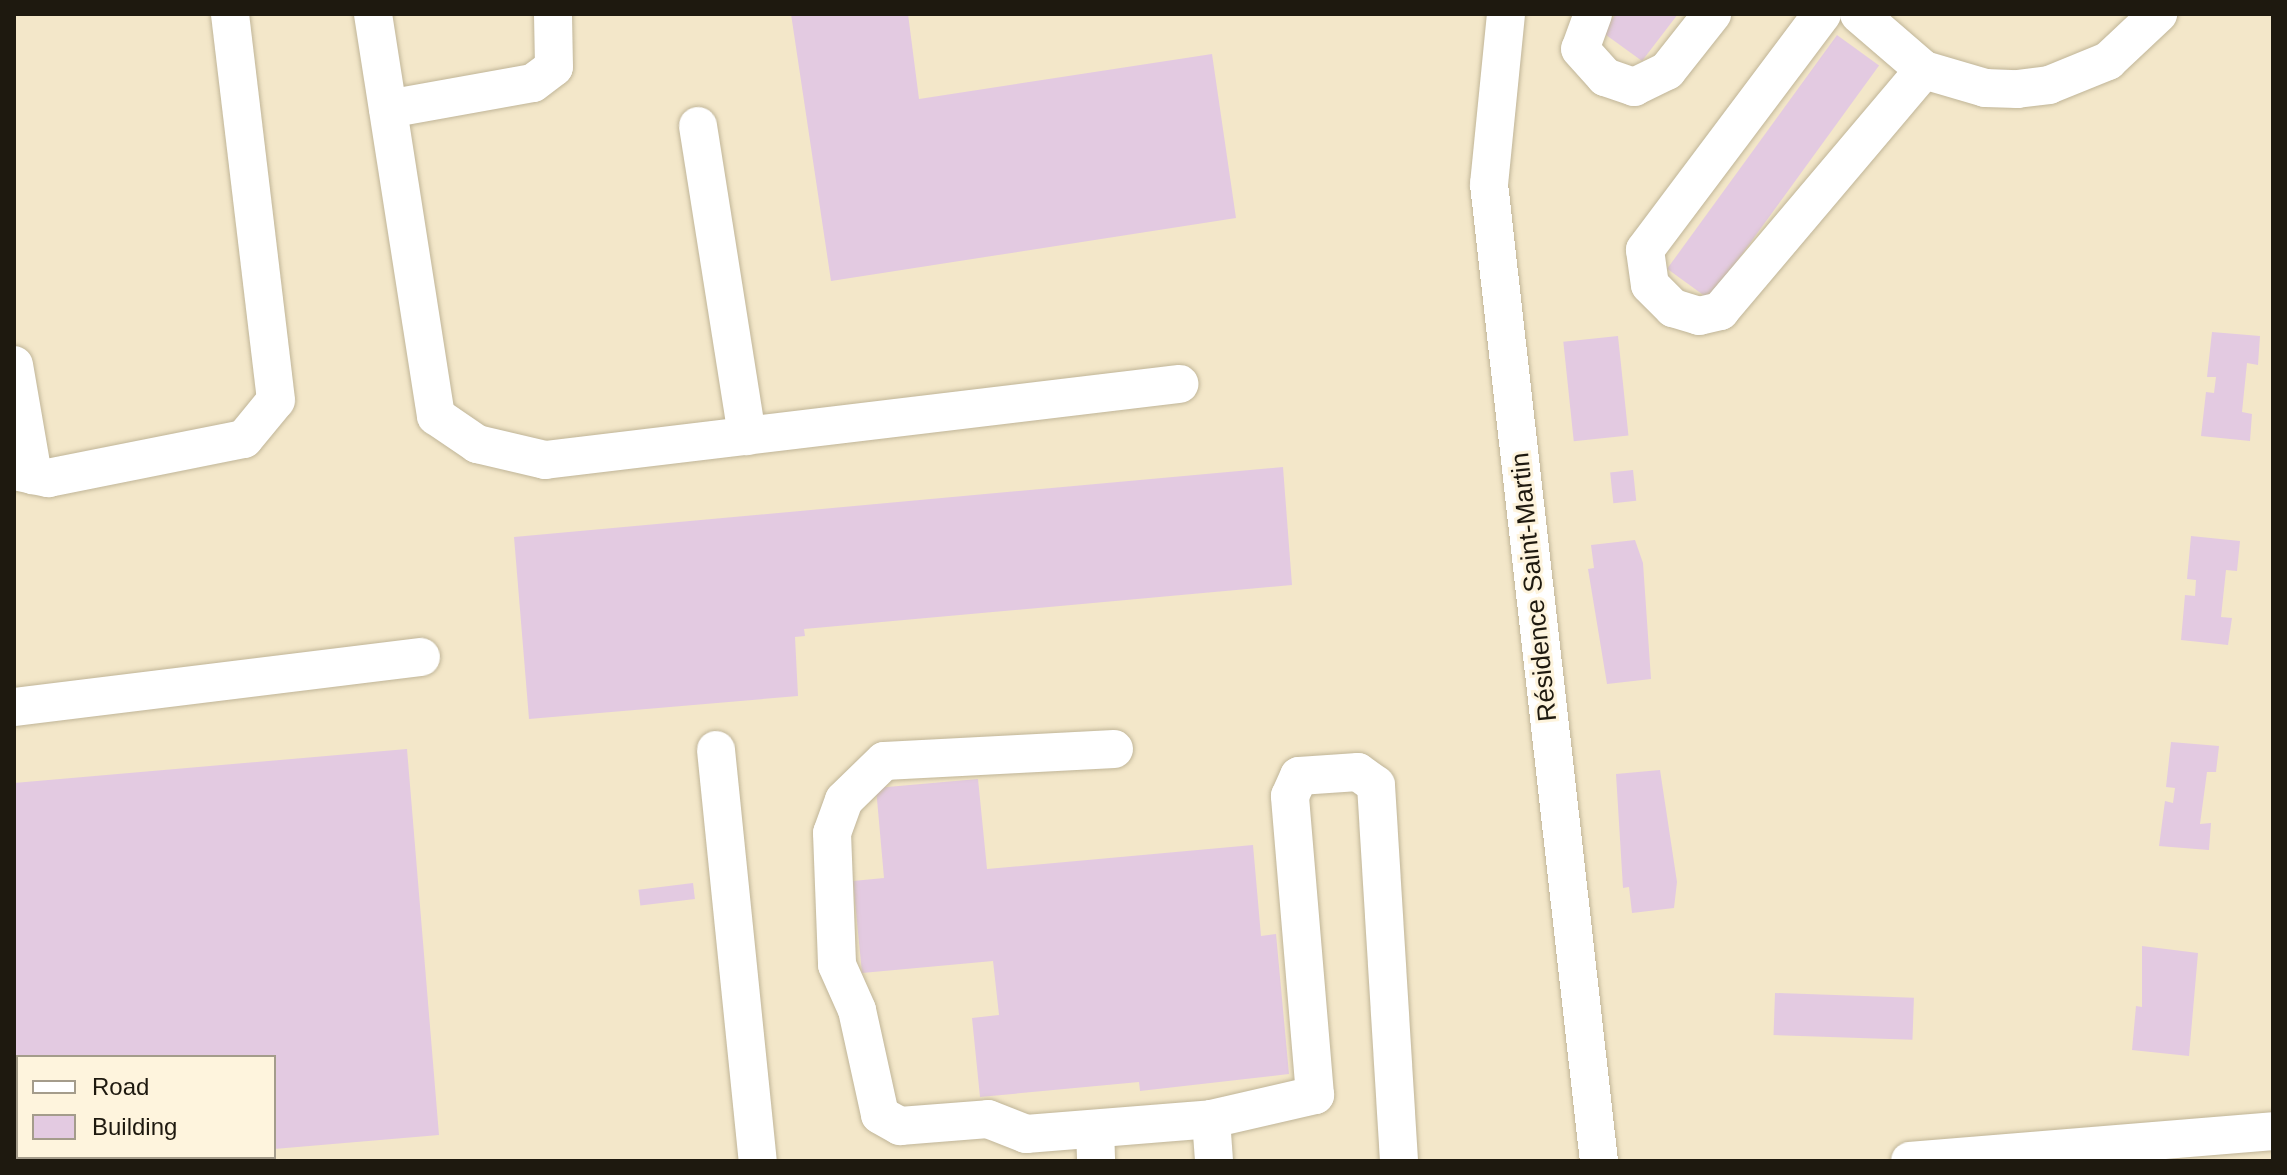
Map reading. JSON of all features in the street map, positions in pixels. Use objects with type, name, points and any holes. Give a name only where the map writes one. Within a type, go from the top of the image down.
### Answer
[{"type":"street","points":[[14,365],[23,473],[48,478],[244,439],[276,400],[230,14]]},
{"type":"street","points":[[373,14],[436,416],[477,444],[545,460],[1179,384]]},
{"type":"street","points":[[388,109],[533,83],[554,67],[553,14]]},
{"type":"street","name":"Résidence Saint-Martin","points":[[1506,14],[1489,184],[1599,1161]]},
{"type":"street","points":[[1593,14],[1580,49],[1605,77],[1634,87],[1667,71],[1712,14]]},
{"type":"street","points":[[1822,14],[1645,250],[1650,285],[1673,308],[1699,316],[1720,311],[1924,70]]},
{"type":"street","points":[[1859,14],[1924,70],[1985,88],[2049,85],[2108,61],[2158,14]]},
{"type":"street","points":[[698,126],[747,436]]},
{"type":"street","points":[[14,707],[421,657]]},
{"type":"street","points":[[1114,749],[884,761],[844,800],[832,833],[837,965],[857,1010],[880,1115],[900,1126],[988,1119],[1026,1134],[1096,1145],[1315,1095],[1290,796],[1299,776],[1358,772],[1376,785],[1399,1161]]},
{"type":"street","points":[[716,750],[758,1161]]},
{"type":"street","points":[[1211,1119],[1214,1161]]},
{"type":"street","points":[[1910,1161],[2273,1131]]},
{"type":"building","points":[[791,14],[908,14],[919,99],[1212,54],[1236,218],[831,281]]},
{"type":"building","points":[[1616,14],[1678,14],[1642,61],[1602,32]]},
{"type":"building","points":[[1837,35],[1879,66],[1709,299],[1667,269]]},
{"type":"building","points":[[2212,332],[2260,336],[2258,365],[2247,363],[2242,412],[2252,414],[2250,441],[2201,436],[2206,392],[2214,393],[2216,377],[2207,377]]},
{"type":"building","points":[[1618,336],[1628,435],[1574,441],[1563,342]]},
{"type":"building","points":[[1283,467],[1292,585],[804,629],[805,636],[795,637],[798,696],[529,719],[514,537]]},
{"type":"building","points":[[1633,470],[1636,501],[1613,503],[1610,472]]},
{"type":"building","points":[[2191,536],[2240,541],[2237,571],[2226,570],[2221,617],[2232,618],[2228,645],[2181,640],[2185,595],[2195,596],[2196,580],[2187,579]]},
{"type":"building","points":[[1635,540],[1643,563],[1651,679],[1607,684],[1588,569],[1594,568],[1591,545]]},
{"type":"building","points":[[2171,742],[2219,746],[2216,772],[2207,772],[2200,824],[2211,823],[2209,850],[2159,846],[2165,801],[2173,803],[2175,788],[2166,787]]},
{"type":"building","points":[[407,749],[439,1135],[276,1149],[276,1055],[16,1055],[16,1159],[151,1159],[14,1161],[14,783]]},
{"type":"building","points":[[1660,770],[1677,882],[1674,908],[1632,913],[1629,887],[1623,888],[1616,774]]},
{"type":"building","points":[[978,779],[987,869],[1253,845],[1261,936],[1276,934],[1289,1074],[1140,1091],[1139,1082],[980,1097],[972,1018],[999,1015],[993,961],[862,973],[853,881],[884,878],[876,788]]},
{"type":"building","points":[[693,883],[695,899],[640,906],[638,890]]},
{"type":"building","points":[[2142,946],[2198,953],[2189,1056],[2132,1050],[2136,1006],[2142,1007]]},
{"type":"building","points":[[1775,993],[1914,998],[1912,1040],[1774,1035]]}]
